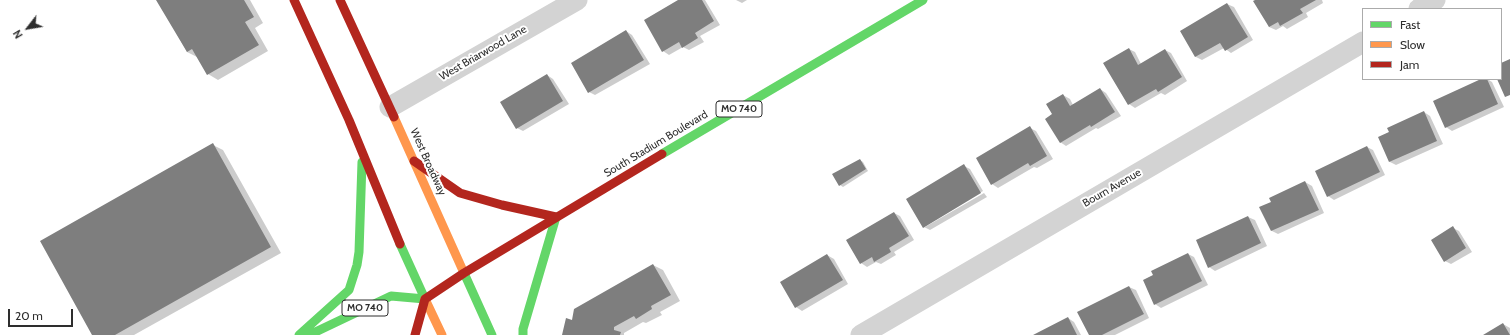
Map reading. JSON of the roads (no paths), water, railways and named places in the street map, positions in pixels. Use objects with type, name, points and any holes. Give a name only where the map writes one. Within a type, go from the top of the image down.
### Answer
[{"type":"main road","points":[[294,0],[349,120],[390,220],[442,335]]},
{"type":"main road","name":"West Broadway","points":[[340,0],[390,107],[492,335]]},
{"type":"main road","name":"South Stadium Boulevard","points":[[425,299],[464,273],[556,217],[923,0]]},
{"type":"main road","points":[[299,335],[349,290],[357,265],[362,153]]},
{"type":"main road","points":[[414,161],[460,193],[502,206],[556,217],[523,335]]},
{"type":"main road","name":"MO 740","points":[[309,335],[391,296],[425,299]]},
{"type":"main road","points":[[414,335],[425,299]]},
{"type":"street","name":"West Briarwood Lane","points":[[390,107],[577,0]]},
{"type":"street","points":[[1421,8],[1435,0]]},
{"type":"street","name":"Bourn Avenue","points":[[861,335],[1362,43]]}]
